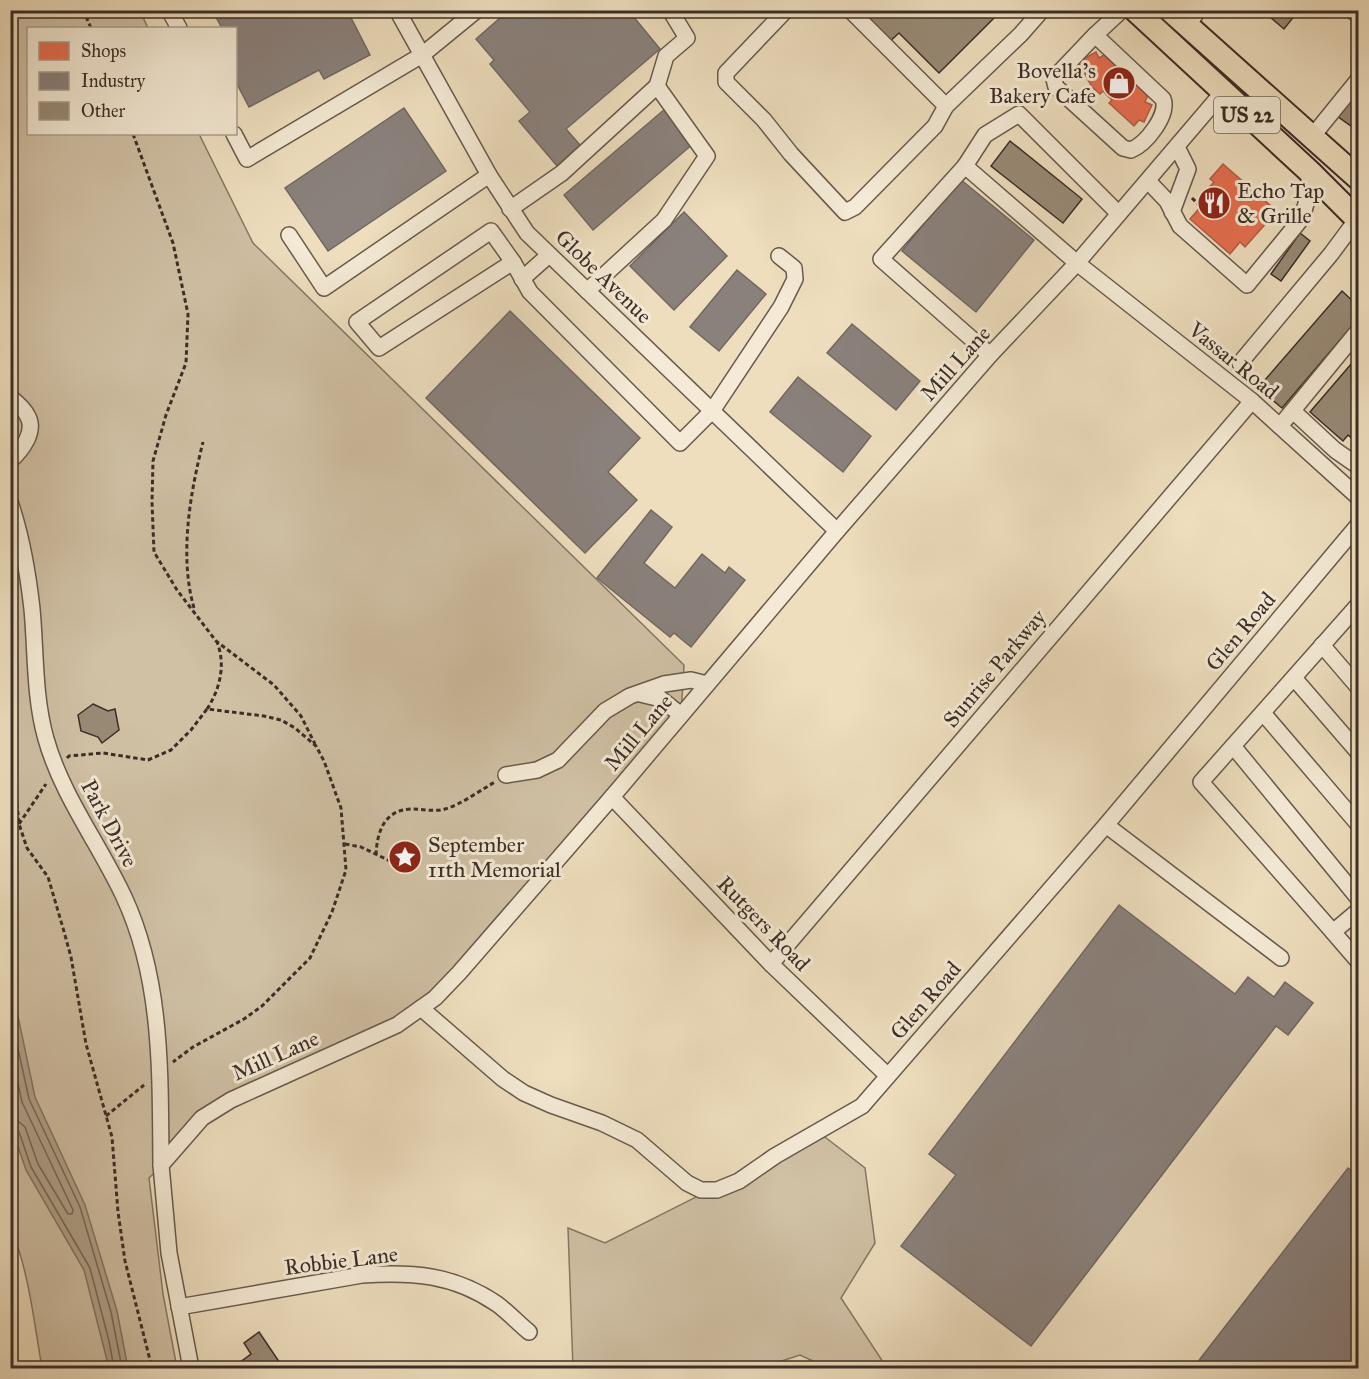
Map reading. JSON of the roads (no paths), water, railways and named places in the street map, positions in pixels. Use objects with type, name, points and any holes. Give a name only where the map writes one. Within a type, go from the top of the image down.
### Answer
[{"type":"highway","name":"US 22","points":[[1135,10],[1358,219]]},
{"type":"highway","name":"US 22","points":[[1185,15],[1311,138],[1359,178]]},
{"type":"street","points":[[169,10],[178,27]]},
{"type":"street","name":"Globe Avenue","points":[[397,10],[489,176],[527,233],[837,531]]},
{"type":"street","points":[[235,135],[247,159],[422,55],[477,10]]},
{"type":"street","points":[[510,210],[562,173],[657,86],[666,56],[687,38],[669,10]]},
{"type":"street","points":[[786,10],[726,73],[726,82],[764,120],[791,154],[845,212],[855,207],[934,126],[946,106],[1021,34],[1042,10]]},
{"type":"street","points":[[850,10],[946,106]]},
{"type":"street","points":[[1095,35],[1163,99],[1165,108],[1150,137],[1136,149],[1123,148],[1056,87],[1054,79],[1095,35],[1122,10]]},
{"type":"street","points":[[1352,10],[1359,15]]},
{"type":"street","points":[[1311,138],[1359,81]]},
{"type":"street","points":[[587,291],[664,220],[707,156],[657,86]]},
{"type":"street","name":"Mill Lane","points":[[161,1165],[202,1118],[231,1100],[398,1025],[435,998],[612,797],[837,531],[990,355],[1077,263],[1222,93]]},
{"type":"street","points":[[990,355],[881,259],[964,166],[985,135],[1019,114],[1118,213]]},
{"type":"street","points":[[1150,137],[1187,163],[1188,169],[1172,212]]},
{"type":"street","name":"Vassar Road","points":[[964,166],[1077,263],[1252,401],[1359,497]]},
{"type":"street","points":[[1148,181],[1167,201],[1180,226],[1247,285],[1302,218],[1307,200],[1310,172]]},
{"type":"street","points":[[289,235],[324,288],[489,176]]},
{"type":"street","points":[[1240,363],[1358,219]]},
{"type":"street","points":[[513,262],[379,348],[357,322],[491,231],[513,262],[530,292],[680,443],[712,411],[781,307],[795,279],[794,268],[779,256]]},
{"type":"street","points":[[522,279],[549,255]]},
{"type":"street","points":[[1280,426],[1359,331]]},
{"type":"street","points":[[10,397],[28,416],[30,432],[22,450],[10,461]]},
{"type":"street","name":"Sunrise Parkway","points":[[771,964],[1252,401]]},
{"type":"street","points":[[1293,411],[1335,450],[1359,466]]},
{"type":"street","name":"Park Drive","points":[[10,502],[25,554],[32,608],[39,714],[56,769],[124,897],[147,961],[155,1013],[160,1071],[161,1165]]},
{"type":"street","name":"Glen Road","points":[[421,1008],[503,1079],[524,1093],[602,1123],[637,1140],[687,1183],[701,1190],[717,1190],[740,1181],[775,1156],[862,1106],[1356,535]]},
{"type":"street","points":[[1356,614],[1322,645],[1201,783],[1359,961]]},
{"type":"street","points":[[1322,645],[1359,687]]},
{"type":"street","points":[[1294,678],[1359,752]]},
{"type":"street","points":[[506,775],[537,770],[558,760],[605,711],[630,696],[664,684],[691,680],[707,684]]},
{"type":"street","points":[[640,694],[661,699],[681,715]]},
{"type":"street","points":[[1263,713],[1359,824]]},
{"type":"street","points":[[1233,746],[1359,898]]},
{"type":"street","name":"Rutgers Road","points":[[612,797],[771,964],[888,1076]]},
{"type":"street","points":[[1106,825],[1281,958]]},
{"type":"street","points":[[1333,932],[1359,911]]},
{"type":"street","points":[[161,1165],[169,1253],[191,1368]]},
{"type":"street","name":"Robbie Lane","points":[[179,1307],[362,1275],[392,1273],[444,1278],[471,1288],[499,1305],[529,1332]]},
{"type":"water","points":[[11,983],[35,1097],[85,1205],[117,1311],[128,1368],[109,1368],[84,1270],[26,1170],[11,1126]]},
{"type":"place","name":"Bovella's Bakery Cafe","points":[[1119,83]]},
{"type":"place","name":"Echo Tap & Grille","points":[[1214,203]]},
{"type":"place","name":"September 11th Memorial","points":[[405,857]]}]
